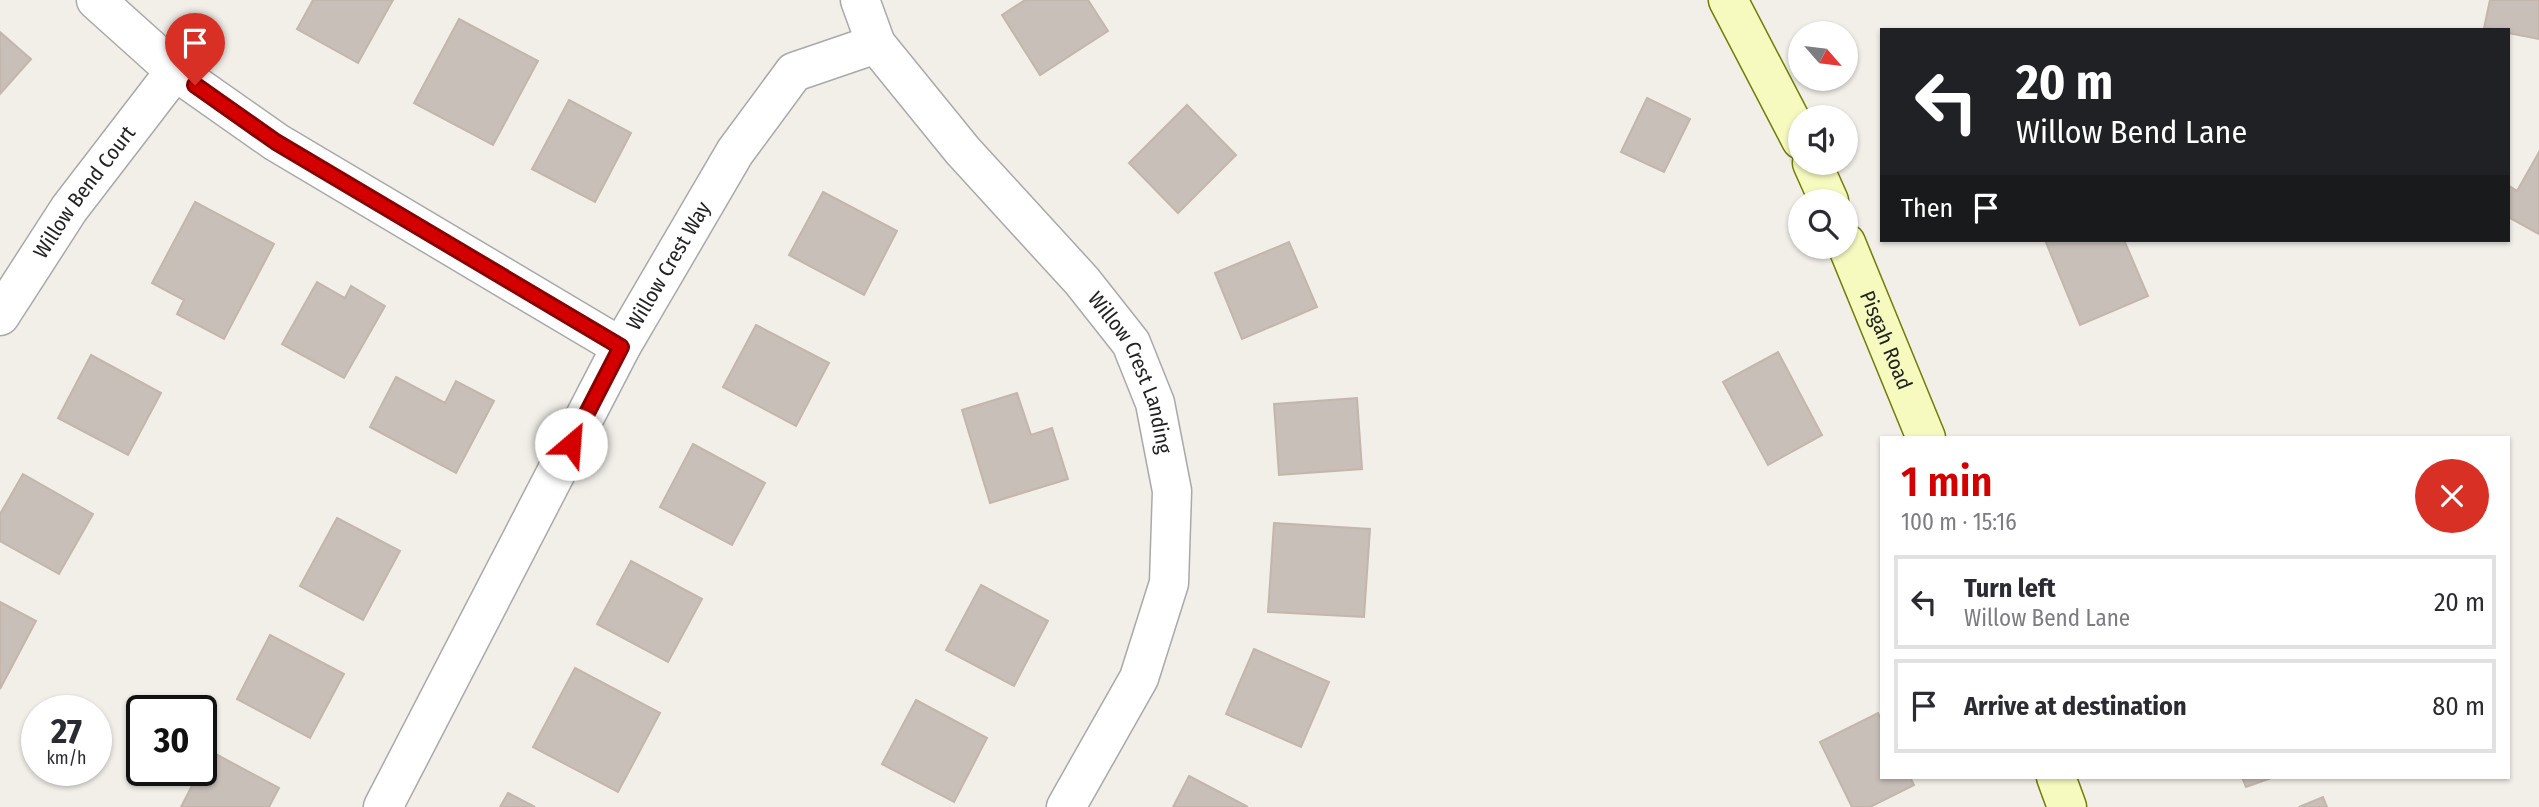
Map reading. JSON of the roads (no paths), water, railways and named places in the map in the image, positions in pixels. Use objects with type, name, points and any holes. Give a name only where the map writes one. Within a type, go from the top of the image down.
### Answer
[{"type":"street","points":[[96,0],[175,71],[276,142],[621,347]]},
{"type":"street","name":"Willow Crest Landing","points":[[860,0],[876,44],[963,151],[1082,281],[1131,343],[1155,403],[1172,491],[1168,583],[1139,678],[1066,807]]},
{"type":"street","points":[[1728,0],[1788,115]]},
{"type":"street","name":"Willow Crest Way","points":[[383,807],[621,347],[735,152],[794,72],[876,44]]},
{"type":"street","name":"Willow Bend Court","points":[[0,316],[69,209],[175,71]]},
{"type":"street","name":"Pisgah Road","points":[[1853,259],[1925,436]]},
{"type":"street","points":[[2057,779],[2067,807]]}]
